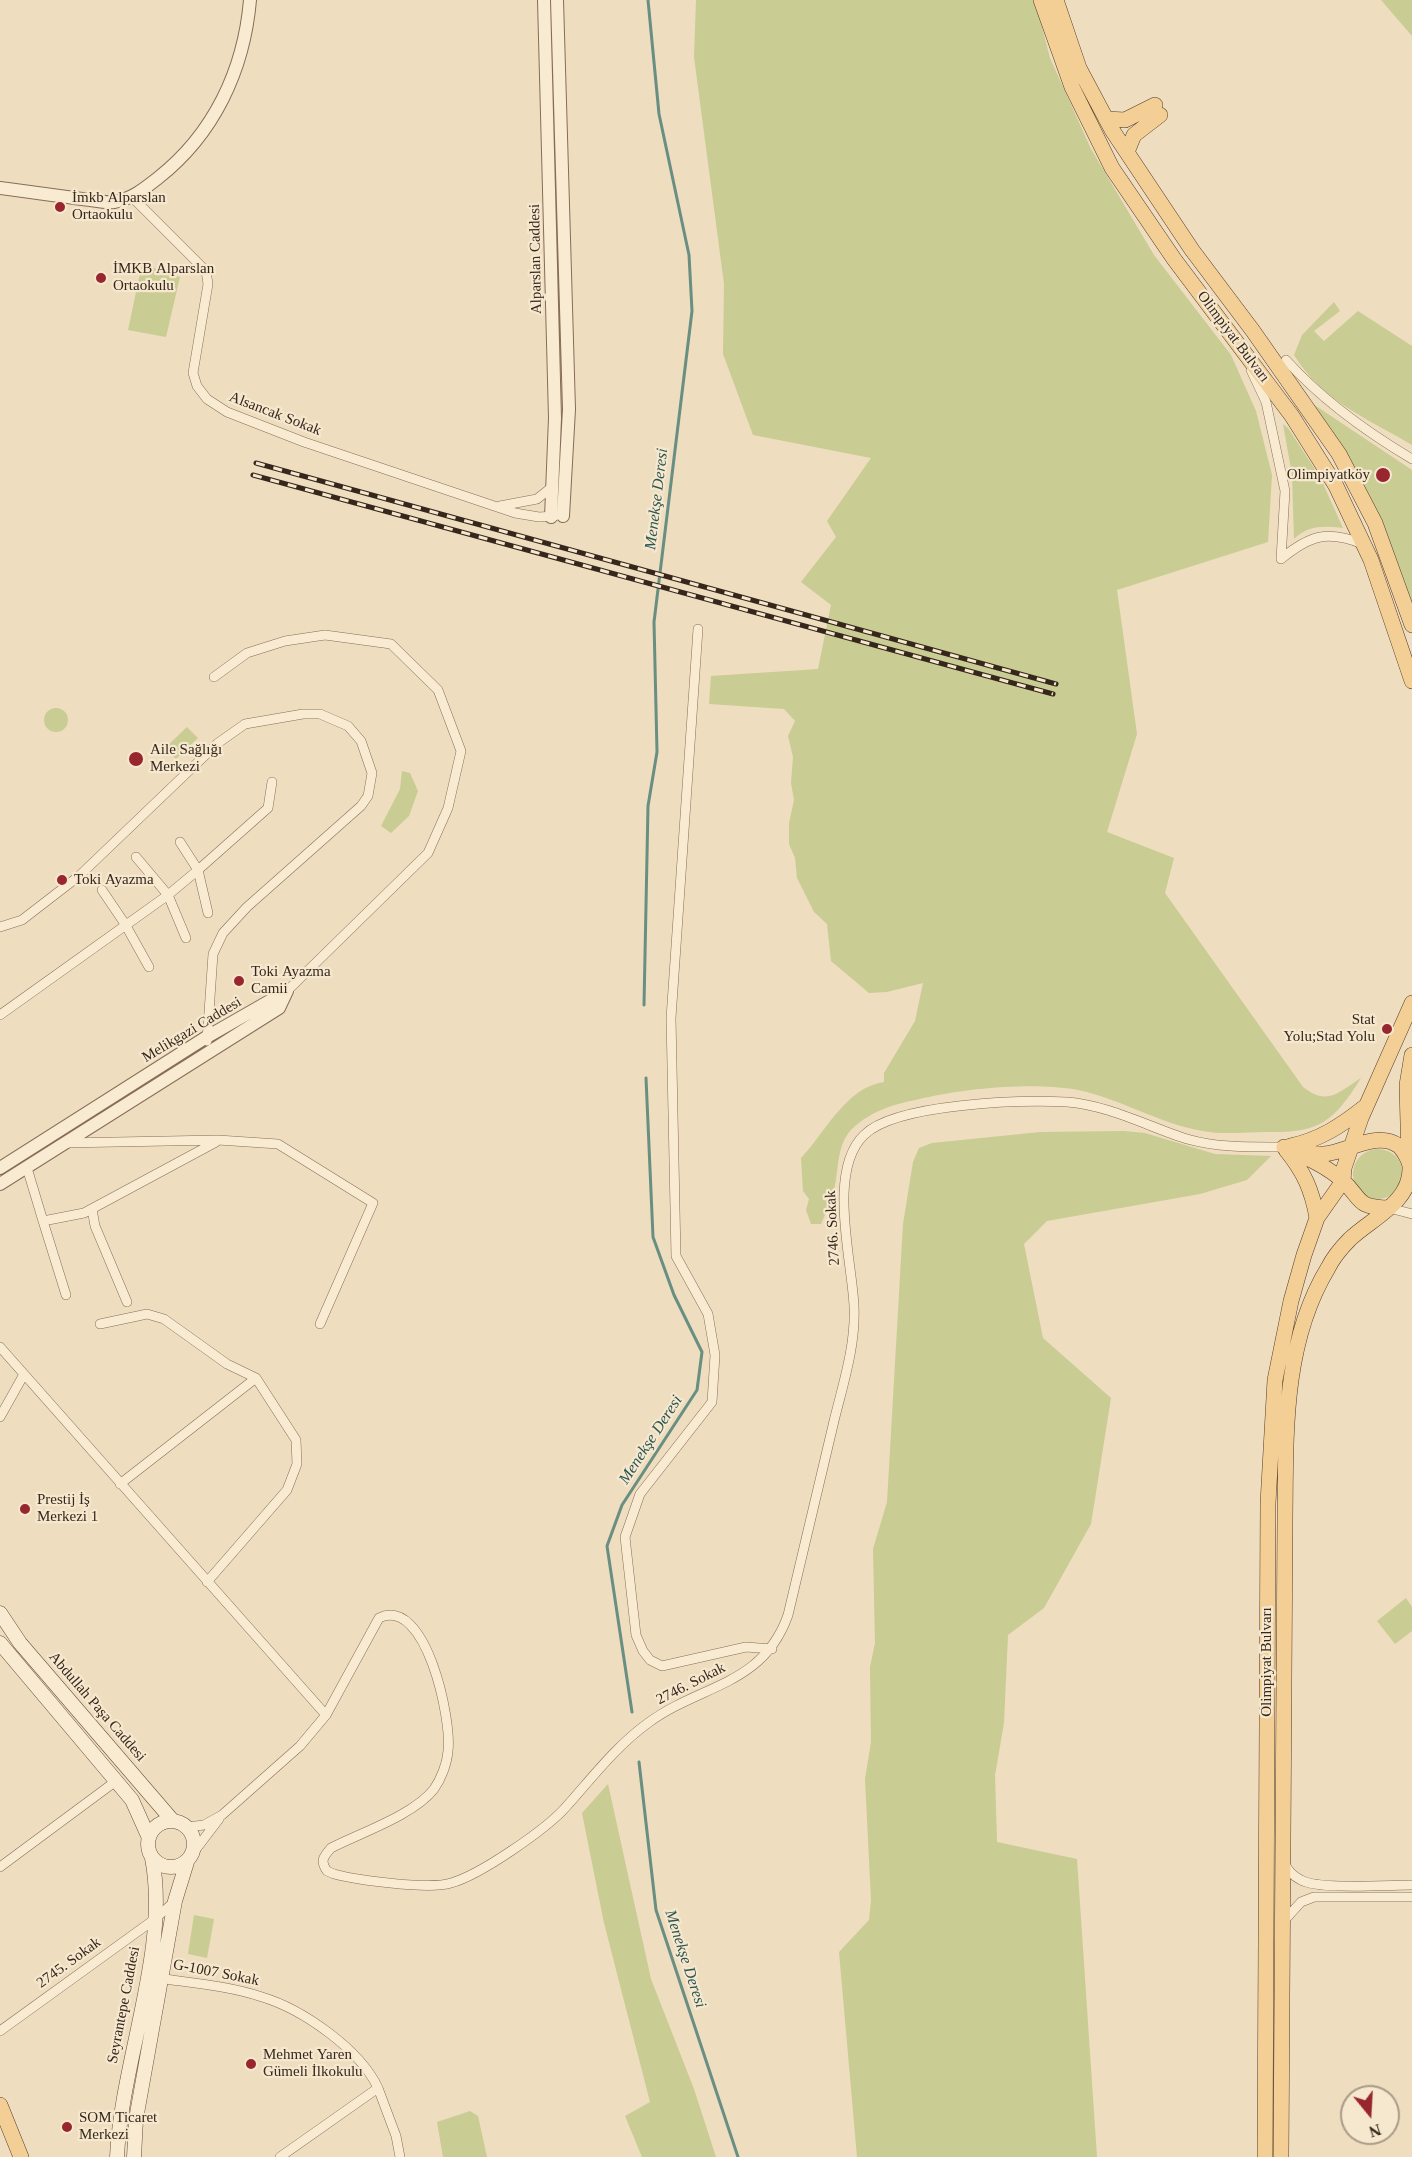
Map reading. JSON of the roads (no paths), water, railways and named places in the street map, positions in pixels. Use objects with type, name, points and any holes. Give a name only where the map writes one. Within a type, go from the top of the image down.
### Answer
[{"type":"main road","name":"Olimpiyat Bulvarı","points":[[1041,0],[1072,87],[1112,168],[1174,259],[1292,416],[1336,486],[1365,545],[1412,681]]},
{"type":"main road","name":"Olimpiyat Bulvarı","points":[[1056,0],[1078,68],[1106,119],[1192,250],[1253,331],[1339,454],[1375,523],[1412,625]]},
{"type":"main road","points":[[1106,119],[1125,120],[1158,110],[1134,135],[1127,152]]},
{"type":"main road","points":[[1343,1180],[1344,1168],[1367,1105],[1412,1003]]},
{"type":"main road","points":[[1284,1148],[1312,1160],[1343,1180],[1355,1199],[1365,1205],[1389,1208],[1408,1189],[1411,1181],[1407,1085],[1412,1055]]},
{"type":"main road","points":[[1284,1148],[1318,1138],[1345,1123],[1367,1105]]},
{"type":"main road","points":[[1284,1148],[1315,1154],[1352,1148],[1365,1141],[1389,1142],[1399,1146],[1411,1166]]},
{"type":"main road","points":[[1284,1148],[1303,1171],[1312,1190],[1317,1218]]},
{"type":"main road","name":"Olimpiyat Bulvarı","points":[[1265,2157],[1268,1503],[1275,1380],[1291,1301],[1317,1218],[1343,1180]]},
{"type":"main road","name":"Olimpiyat Bulvarı","points":[[1281,2157],[1286,1433],[1292,1367],[1300,1329],[1314,1292],[1329,1266],[1349,1240],[1389,1208]]},
{"type":"main road","name":"Abdullah Paşa Caddesi","points":[[0,1613],[20,1643],[180,1824]]},
{"type":"main road","points":[[0,1643],[132,1800],[149,1838],[152,1858],[168,1867],[190,1857],[193,1836],[180,1824],[158,1825],[149,1838]]},
{"type":"main road","name":"Seyrantepe Caddesi","points":[[134,2157],[136,2120],[175,1901],[190,1857]]},
{"type":"main road","name":"Seyrantepe Caddesi","points":[[117,2157],[118,2121],[147,1976],[155,1919],[156,1878],[152,1858]]},
{"type":"main road","points":[[0,2105],[21,2157]]},
{"type":"street","points":[[0,188],[111,202],[132,197],[176,164],[207,129],[231,82],[244,45],[250,0]]},
{"type":"street","name":"Alparslan Caddesi","points":[[544,0],[555,417],[552,487],[557,516]]},
{"type":"street","name":"Alparslan Caddesi","points":[[556,0],[569,409],[557,516]]},
{"type":"street","name":"Alsancak Sokak","points":[[132,197],[206,271],[208,284],[193,373],[197,386],[212,404],[297,440],[500,506],[515,513],[557,516]]},
{"type":"street","points":[[1239,343],[1266,402],[1277,448],[1285,491],[1281,559],[1309,538],[1342,536],[1365,545]]},
{"type":"street","points":[[1286,360],[1306,382],[1346,416],[1412,459]]},
{"type":"street","points":[[500,506],[537,499],[552,487]]},
{"type":"street","points":[[698,629],[671,1018],[671,1064],[676,1256],[708,1314],[715,1355],[712,1402],[640,1494],[625,1537],[636,1635],[642,1651],[650,1660],[662,1666],[747,1647],[772,1648]]},
{"type":"street","points":[[214,677],[247,653],[285,641],[325,635],[391,644],[438,690],[461,751],[448,808],[428,853],[287,991]]},
{"type":"street","points":[[0,927],[22,920],[79,876],[236,729],[255,721],[279,716],[320,714],[335,718],[355,732],[369,757],[372,773],[368,796],[361,806],[247,907],[223,933],[213,954],[205,1038],[212,1051]]},
{"type":"street","points":[[2,1010],[168,895],[198,870],[268,808],[272,782]]},
{"type":"street","points":[[180,842],[198,870],[208,913]]},
{"type":"street","points":[[136,857],[168,895],[186,938]]},
{"type":"street","points":[[102,890],[125,924],[149,967]]},
{"type":"street","name":"Melikgazi Caddesi","points":[[0,1168],[205,1038],[287,991]]},
{"type":"street","name":"Melikgazi Caddesi","points":[[0,1184],[279,1008],[287,991]]},
{"type":"street","name":"2746. Sokak","points":[[222,1815],[300,1746],[326,1715],[379,1618],[394,1614],[403,1618],[424,1644],[444,1698],[449,1728],[448,1752],[443,1771],[434,1789],[420,1802],[330,1848],[323,1856],[322,1864],[327,1871],[346,1877],[449,1884],[473,1875],[501,1857],[563,1810],[622,1744],[650,1721],[748,1671],[772,1648],[788,1615],[849,1357],[854,1306],[846,1224],[846,1168],[863,1135],[873,1128],[920,1113],[1033,1101],[1072,1102],[1217,1146],[1284,1148]]},
{"type":"street","points":[[57,1132],[66,1144],[218,1140],[278,1144],[373,1203],[320,1324]]},
{"type":"street","points":[[44,1221],[92,1209],[218,1140]]},
{"type":"street","points":[[27,1168],[66,1295]]},
{"type":"street","points":[[1389,1208],[1412,1214]]},
{"type":"street","points":[[92,1209],[95,1226],[127,1302]]},
{"type":"street","points":[[100,1324],[147,1314],[164,1319],[226,1364],[256,1378],[296,1440],[297,1464],[287,1490],[207,1582]]},
{"type":"street","points":[[0,1347],[23,1376],[326,1715]]},
{"type":"street","points":[[0,1417],[23,1376]]},
{"type":"street","points":[[120,1484],[256,1378]]},
{"type":"street","points":[[0,1867],[116,1781]]},
{"type":"street","points":[[180,1824],[204,1826],[222,1815]]},
{"type":"street","points":[[190,1857],[222,1815]]},
{"type":"street","points":[[1283,1859],[1288,1871],[1302,1881],[1319,1885],[1412,1885]]},
{"type":"street","points":[[1283,1922],[1301,1902],[1314,1897],[1412,1897]]},
{"type":"street","name":"2745. Sokak","points":[[0,2031],[155,1919],[175,1901]]},
{"type":"street","name":"G-1007 Sokak","points":[[147,1976],[262,1997],[303,2016],[346,2047],[371,2072],[396,2136],[400,2157]]},
{"type":"street","points":[[280,2157],[378,2088]]},
{"type":"waterway","name":"Menekşe Deresi","points":[[644,1005],[648,806],[657,752],[654,622],[692,311],[689,255],[659,114],[648,0]]},
{"type":"waterway","name":"Menekşe Deresi","points":[[632,1712],[607,1546],[622,1505],[697,1390],[702,1352],[674,1295],[653,1237],[646,1078]]},
{"type":"waterway","name":"Menekşe Deresi","points":[[639,1762],[656,1910],[738,2157]]},
{"type":"railway","points":[[256,463],[1056,684]]},
{"type":"railway","points":[[253,475],[1053,694]]},
{"type":"place","name":"İmkb Alparslan Ortaokulu","points":[[60,207]]},
{"type":"place","name":"İMKB Alparslan Ortaokulu","points":[[101,278]]},
{"type":"place","name":"Olimpiyatköy","points":[[1383,475]]},
{"type":"place","name":"Aile Sağlığı Merkezi","points":[[136,759]]},
{"type":"place","name":"Toki Ayazma","points":[[62,880]]},
{"type":"place","name":"Toki Ayazma Camii","points":[[239,981]]},
{"type":"place","name":"Stat Yolu;Stad Yolu","points":[[1387,1029]]},
{"type":"place","name":"Prestij İş Merkezi 1","points":[[25,1509]]},
{"type":"place","name":"Mehmet Yaren Gümeli İlkokulu","points":[[251,2064]]},
{"type":"place","name":"SOM Ticaret Merkezi","points":[[67,2127]]}]
